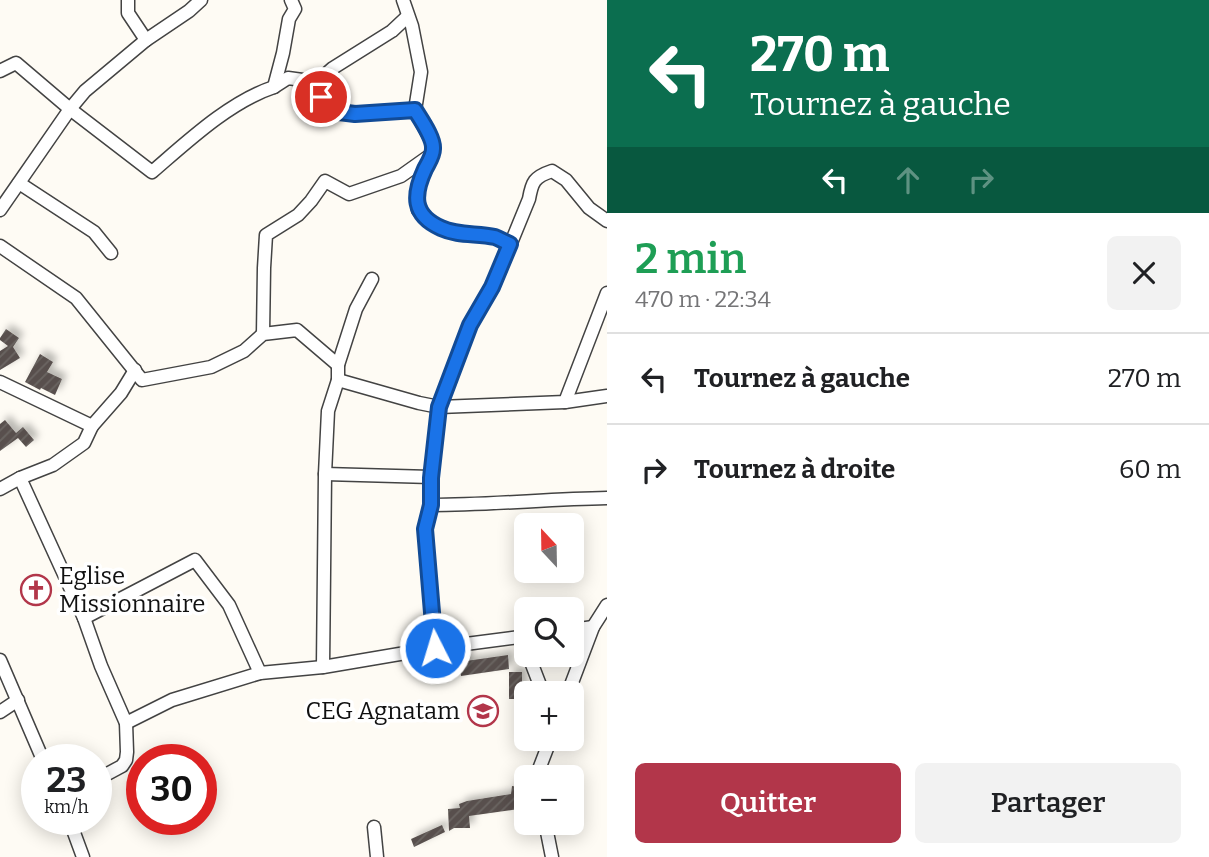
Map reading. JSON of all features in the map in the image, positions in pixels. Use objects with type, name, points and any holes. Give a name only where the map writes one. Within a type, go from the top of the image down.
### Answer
[{"type":"street","points":[[128,0],[128,13],[146,40]]},
{"type":"street","points":[[0,210],[85,91],[146,40],[201,0]]},
{"type":"street","points":[[274,88],[289,19],[295,9],[290,0]]},
{"type":"street","points":[[403,0],[421,72],[415,110],[433,144],[433,152],[417,192],[418,210],[440,228],[455,233],[495,237],[510,244]]},
{"type":"street","points":[[408,16],[392,31],[333,68],[317,82],[316,89],[324,107],[331,111],[355,114],[415,110]]},
{"type":"street","points":[[0,71],[16,63],[70,109],[152,172],[207,125],[260,92],[274,88],[288,78],[317,82]]},
{"type":"street","points":[[264,334],[266,235],[298,215],[325,181],[349,194],[401,176],[433,152]]},
{"type":"street","points":[[435,648],[425,529],[431,505],[431,478],[439,407],[470,325],[492,287],[532,183],[541,175],[552,172],[566,180],[589,208],[607,221]]},
{"type":"street","points":[[19,183],[94,232],[111,253]]},
{"type":"street","points":[[0,247],[76,298],[142,380],[211,367],[244,351],[264,334],[297,330],[338,365]]},
{"type":"street","points":[[323,667],[328,411],[338,380],[338,365],[356,309],[372,279]]},
{"type":"street","points":[[565,402],[607,293]]},
{"type":"street","points":[[0,489],[53,465],[84,443],[92,426],[121,393],[135,370]]},
{"type":"street","points":[[338,380],[439,407],[565,402],[607,396]]},
{"type":"street","points":[[0,382],[92,426]]},
{"type":"street","points":[[325,474],[431,478]]},
{"type":"street","points":[[20,478],[84,618],[126,723],[125,760],[122,766],[112,771]]},
{"type":"street","points":[[431,505],[489,505],[607,498]]},
{"type":"street","points":[[84,618],[195,560],[229,605],[268,672]]},
{"type":"street","points":[[573,681],[593,627],[607,605]]},
{"type":"street","points":[[584,628],[593,627]]},
{"type":"street","points":[[126,723],[172,701],[268,672],[323,667],[435,648],[514,638]]},
{"type":"street","points":[[0,660],[36,744]]},
{"type":"street","points":[[0,712],[18,700]]},
{"type":"street","points":[[374,827],[377,857]]},
{"type":"street","points":[[75,835],[83,857]]},
{"type":"street","points":[[548,835],[552,857]]},
{"type":"building","points":[[6,329],[19,338],[13,347],[20,358],[0,370],[0,351],[8,346],[0,338]]},
{"type":"building","points":[[40,354],[53,362],[47,372],[62,379],[55,395],[25,382]]},
{"type":"building","points":[[5,420],[16,433],[23,427],[34,440],[26,447],[18,438],[0,451],[0,424]]},
{"type":"building","points":[[508,655],[509,669],[461,676],[459,662]]},
{"type":"building","points":[[509,672],[522,672],[522,681],[514,681],[514,699],[509,699]]},
{"type":"building","points":[[514,786],[514,810],[469,816],[470,828],[454,828],[449,831],[448,809],[460,808],[459,804],[467,801],[511,794]]},
{"type":"building","points":[[442,825],[445,832],[414,847],[411,839]]},
{"type":"place","name":"Eglise Missionnaire","points":[[36,590]]},
{"type":"place","name":"CEG Agnatam","points":[[483,711]]},
{"type":"route","points":[[321,97],[324,107],[331,111],[355,114],[415,110],[433,144],[433,152],[417,192],[418,210],[440,228],[455,233],[495,237],[510,244],[492,287],[470,325],[439,407],[431,478],[431,505],[425,529],[435,648]]}]
